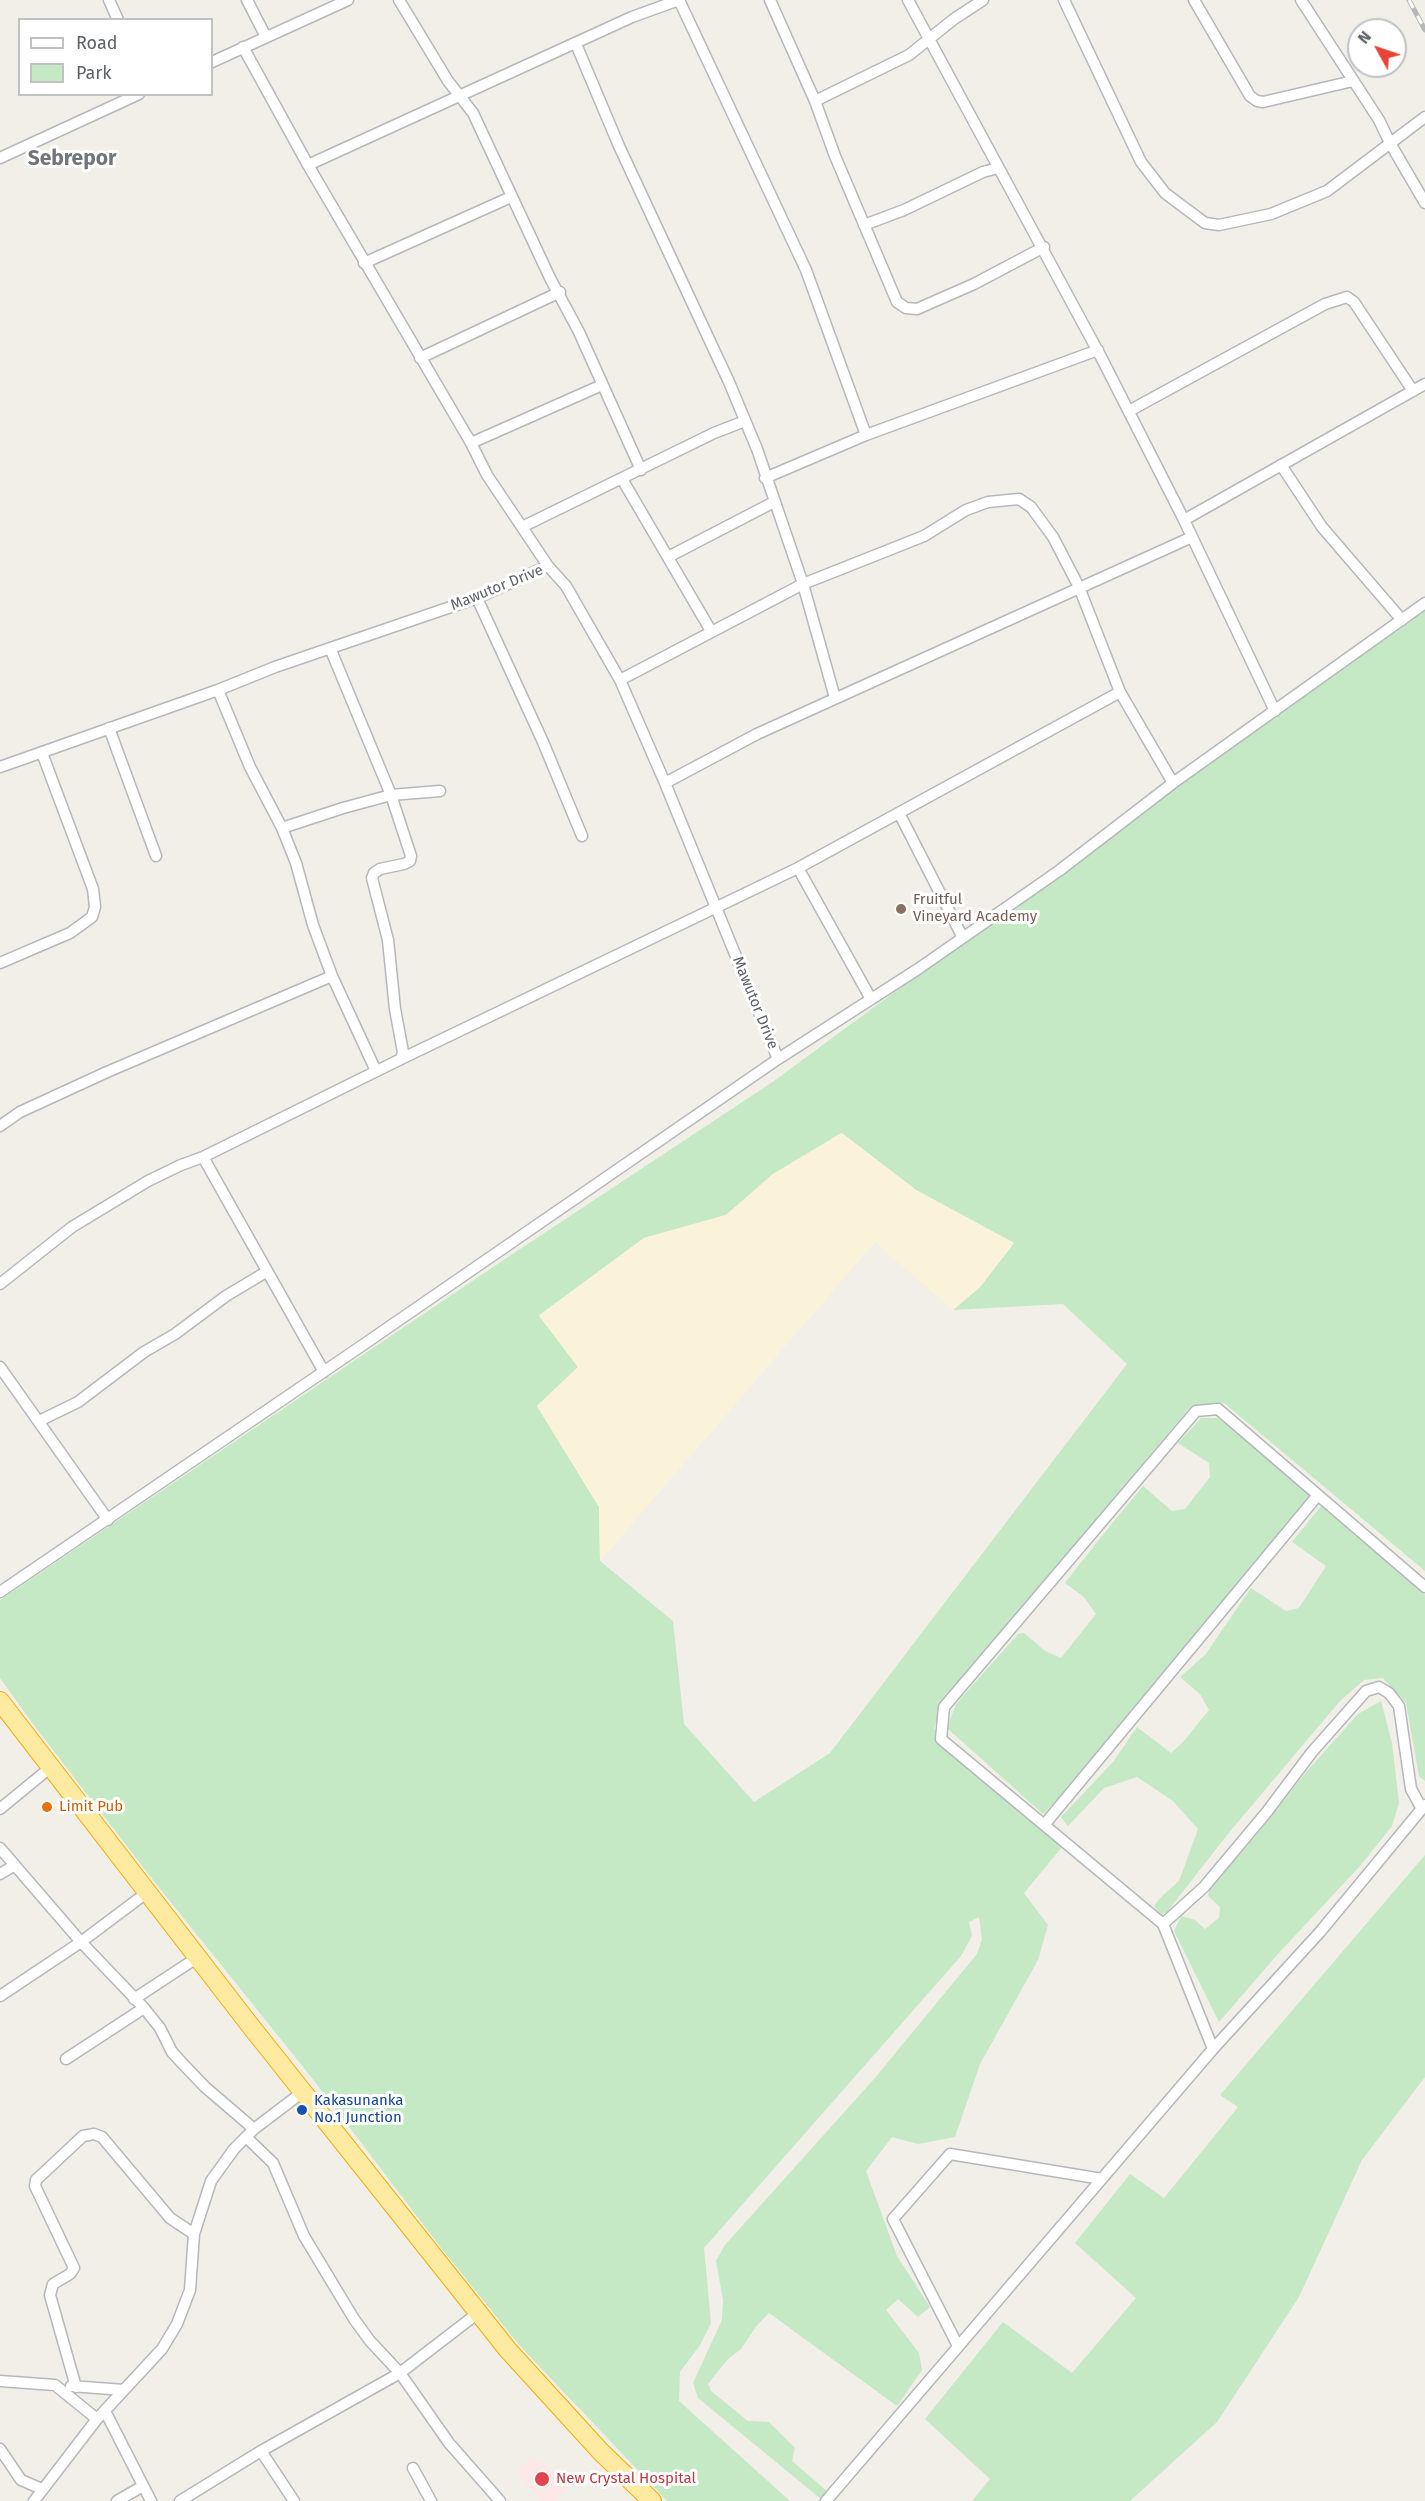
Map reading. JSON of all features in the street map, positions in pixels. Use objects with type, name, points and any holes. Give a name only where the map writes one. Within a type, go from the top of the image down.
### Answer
[{"type":"highway","points":[[0,1701],[198,1957],[508,2350],[601,2452],[652,2501]]},
{"type":"street","points":[[108,0],[117,18]]},
{"type":"street","points":[[248,0],[266,37]]},
{"type":"street","points":[[213,62],[348,0]]},
{"type":"street","points":[[399,0],[442,72],[473,113],[550,278],[560,292],[641,470]]},
{"type":"street","points":[[308,165],[526,64],[576,44],[632,16],[679,0],[806,270],[866,435]]},
{"type":"street","points":[[770,0],[815,100],[835,156],[897,302],[906,308],[917,309],[974,284],[1044,248]]},
{"type":"street","points":[[908,0],[1098,350],[1184,520],[1275,711]]},
{"type":"street","points":[[815,100],[909,55],[954,19],[983,0]]},
{"type":"street","points":[[1064,0],[1141,162],[1165,193],[1205,223],[1219,225],[1271,214],[1327,191],[1425,117]]},
{"type":"street","points":[[1194,0],[1250,96],[1257,101],[1263,102],[1353,81]]},
{"type":"street","points":[[1301,0],[1379,120],[1425,203]]},
{"type":"street","points":[[576,44],[745,421],[803,584],[835,698]]},
{"type":"street","points":[[243,47],[308,165],[471,443],[487,475],[548,566]]},
{"type":"street","points":[[0,158],[135,96]]},
{"type":"street","points":[[864,225],[904,210],[983,172],[998,168]]},
{"type":"street","points":[[364,263],[511,197]]},
{"type":"street","points":[[420,358],[560,292]]},
{"type":"street","points":[[1129,411],[1325,304],[1347,297],[1354,302],[1413,391]]},
{"type":"street","points":[[765,478],[866,435],[1098,350]]},
{"type":"street","points":[[1184,520],[1425,384]]},
{"type":"street","points":[[471,443],[602,385]]},
{"type":"street","points":[[522,527],[745,421]]},
{"type":"street","points":[[1281,465],[1322,527],[1402,620]]},
{"type":"street","points":[[622,479],[711,631]]},
{"type":"street","points":[[620,680],[803,584],[924,536],[966,510],[988,502],[1019,499],[1031,507],[1053,537],[1079,587],[1120,692],[1173,783]]},
{"type":"street","points":[[668,557],[774,502]]},
{"type":"street","points":[[665,783],[757,734],[1192,537]]},
{"type":"street","name":"Mawutor Drive","points":[[0,767],[218,690],[275,667],[477,598],[548,566],[566,586],[620,680],[665,783],[778,1059]]},
{"type":"street","points":[[477,598],[543,741],[582,836]]},
{"type":"street","points":[[0,1592],[778,1059],[871,999],[1060,870],[1173,783],[1425,603]]},
{"type":"street","points":[[330,648],[391,795],[411,856],[410,861],[404,864],[380,869],[374,873],[372,878],[388,940],[395,1009],[403,1052],[401,1059]]},
{"type":"street","points":[[218,690],[250,767],[282,828],[296,863],[313,925],[332,976],[376,1071]]},
{"type":"street","points":[[0,1284],[72,1227],[148,1181],[203,1157],[798,868],[1120,692]]},
{"type":"street","points":[[110,729],[156,856]]},
{"type":"street","points":[[0,963],[70,933],[92,917],[95,907],[93,889],[42,753]]},
{"type":"street","points":[[282,828],[391,795],[440,791]]},
{"type":"street","points":[[899,813],[962,936]]},
{"type":"street","points":[[798,868],[871,999]]},
{"type":"street","points":[[0,1126],[20,1112],[107,1072],[332,976]]},
{"type":"street","points":[[203,1157],[324,1372]]},
{"type":"street","points":[[39,1421],[78,1402],[144,1352],[175,1334],[226,1296],[266,1272]]},
{"type":"street","points":[[0,1367],[108,1520]]},
{"type":"street","points":[[1213,2049],[1162,1924],[941,1739],[944,1707],[1196,1411],[1218,1409],[1425,1587]]},
{"type":"street","points":[[1044,1825],[1318,1495]]},
{"type":"street","points":[[826,2501],[1213,2049],[1320,1932],[1424,1807],[1411,1789],[1399,1706],[1389,1693],[1379,1687],[1366,1691],[1312,1752],[1266,1813],[1204,1887],[1162,1924]]},
{"type":"street","points":[[0,1809],[51,1767]]},
{"type":"street","points":[[0,1848],[81,1942],[144,2008],[160,2028],[172,2052],[250,2133],[273,2163],[304,2236],[354,2319],[370,2341],[400,2373],[449,2443],[500,2501]]},
{"type":"street","points":[[0,1874],[15,1865]]},
{"type":"street","points":[[0,1996],[81,1942],[148,1891]]},
{"type":"street","points":[[134,1999],[198,1957]]},
{"type":"street","points":[[66,2059],[144,2008]]},
{"type":"street","points":[[34,2501],[101,2415],[162,2349],[185,2308],[190,2290],[194,2234],[211,2181],[234,2149],[250,2133],[304,2091]]},
{"type":"street","points":[[76,2387],[50,2295],[53,2283],[70,2274],[74,2268],[35,2186],[36,2180],[83,2136],[94,2134],[102,2138],[170,2218],[194,2234]]},
{"type":"street","points":[[958,2346],[893,2219],[950,2154],[1101,2180]]},
{"type":"street","points":[[183,2500],[261,2451],[400,2373],[478,2313]]},
{"type":"street","points":[[0,2381],[124,2390]]},
{"type":"street","points":[[56,2385],[101,2415],[151,2501]]},
{"type":"street","points":[[0,2449],[21,2480],[42,2489]]},
{"type":"street","points":[[261,2451],[294,2501]]},
{"type":"street","points":[[413,2468],[431,2501]]},
{"type":"street","points":[[117,2501],[143,2486]]},
{"type":"shaded area","name":"New Crystal Hospital","points":[[532,2455],[571,2486],[554,2501],[541,2501],[516,2472]]},
{"type":"green space","points":[[1425,600],[1425,1571],[1224,1403],[1191,1406],[943,1702],[934,1728],[943,1748],[1063,1846],[1024,1893],[1048,1925],[1038,1960],[980,2064],[955,2137],[918,2144],[892,2137],[866,2171],[897,2256],[930,2307],[918,2317],[898,2299],[886,2310],[919,2353],[922,2370],[897,2406],[769,2313],[757,2325],[741,2349],[728,2359],[708,2384],[711,2391],[748,2421],[769,2422],[795,2448],[792,2461],[828,2492],[821,2499],[698,2398],[693,2383],[722,2320],[723,2300],[716,2261],[725,2245],[874,2079],[977,1954],[982,1939],[979,1917],[969,1922],[972,1936],[961,1956],[704,2248],[711,2323],[700,2345],[680,2372],[679,2401],[790,2501],[667,2501],[520,2346],[33,1724],[0,1678],[0,1600],[499,1263],[774,1081]],"holes":[[[841,1133],[916,1190],[1014,1243],[980,1287],[953,1310],[1063,1304],[1127,1364],[830,1753],[754,1802],[684,1724],[673,1621],[600,1561],[599,1507],[537,1406],[578,1367],[539,1315],[644,1238],[726,1215],[773,1174]]]},
{"type":"green space","points":[[1201,1418],[1218,1418],[1311,1493],[1310,1501],[1163,1673],[1072,1785],[1043,1814],[947,1728],[956,1704],[1018,1634],[1024,1633],[1045,1651],[1061,1658],[1096,1614],[1084,1597],[1065,1583],[1101,1537],[1143,1486],[1172,1511],[1185,1509],[1210,1477],[1209,1463],[1178,1443]]},
{"type":"green space","points":[[1321,1506],[1425,1595],[1425,1781],[1419,1776],[1406,1703],[1383,1678],[1364,1680],[1340,1701],[1227,1835],[1167,1912],[1161,1915],[1154,1906],[1179,1881],[1198,1829],[1173,1801],[1137,1777],[1104,1788],[1068,1826],[1061,1817],[1113,1762],[1137,1727],[1171,1753],[1184,1741],[1209,1710],[1200,1694],[1180,1677],[1205,1655],[1251,1588],[1286,1611],[1299,1608],[1326,1566],[1292,1542]]},
{"type":"green space","points":[[1381,1701],[1392,1743],[1399,1803],[1392,1826],[1360,1866],[1277,1955],[1219,2022],[1174,1931],[1181,1916],[1195,1920],[1205,1929],[1219,1918],[1220,1907],[1208,1896],[1210,1888],[1258,1833],[1307,1771],[1358,1714]]},
{"type":"green space","points":[[1425,1855],[1425,2077],[1362,2160],[1299,2297],[1217,2422],[1130,2501],[972,2501],[990,2479],[925,2419],[1003,2322],[1072,2373],[1136,2298],[1075,2243],[1130,2174],[1164,2198],[1238,2107],[1220,2095]]},
{"type":"sand","points":[[842,1133],[916,1190],[1014,1243],[980,1287],[953,1310],[875,1242],[600,1561],[599,1507],[537,1406],[578,1367],[539,1316],[644,1238],[726,1215],[773,1174]]},
{"type":"railway","points":[[1409,0],[1425,30]]},
{"type":"place","name":"Fruitful Vineyard Academy","points":[[901,909]]},
{"type":"place","name":"Limit Pub","points":[[47,1807]]},
{"type":"place","name":"Kakasunanka No.1 Junction","points":[[302,2110]]},
{"type":"place","name":"New Crystal Hospital","points":[[542,2479]]},
{"type":"district","name":"Sebrepor","points":[[72,159]]}]
